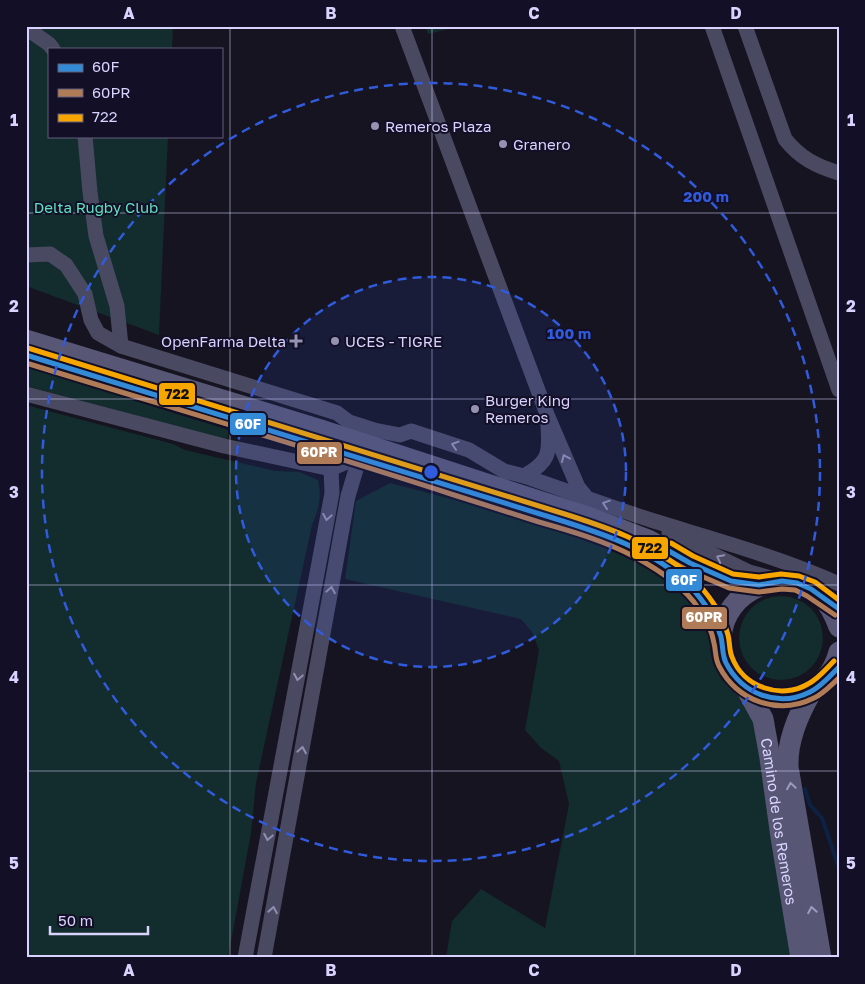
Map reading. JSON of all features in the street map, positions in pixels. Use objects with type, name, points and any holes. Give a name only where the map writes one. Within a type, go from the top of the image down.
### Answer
[{"type":"main road","points":[[26,340],[367,444],[591,518],[648,540],[690,563],[731,582],[759,585],[782,581],[804,586],[831,603],[839,627]]},
{"type":"main road","points":[[26,355],[282,434],[367,444],[627,544],[666,566],[702,600],[715,621],[724,658],[732,675],[746,688],[761,696],[778,700],[796,698],[825,679]]},
{"type":"main road","points":[[721,640],[724,622],[732,606],[744,594],[759,585]]},
{"type":"main road","name":"Camino de los Remeros","points":[[821,958],[788,767],[788,753],[804,704],[825,679],[835,664],[839,652]]},
{"type":"main road","name":"Camino de los Remeros","points":[[746,688],[763,720],[801,958]]},
{"type":"street","points":[[402,26],[548,417],[578,487],[586,497]]},
{"type":"street","points":[[712,26],[839,390]]},
{"type":"street","points":[[745,26],[785,140],[805,159],[818,167],[839,173]]},
{"type":"street","points":[[26,28],[52,48]]},
{"type":"street","points":[[85,138],[96,236],[117,306],[121,346]]},
{"type":"street","points":[[26,255],[50,254],[66,265],[85,294],[91,320],[98,333],[121,346],[336,413],[349,422],[367,444]]},
{"type":"street","points":[[26,394],[224,446],[331,469],[367,444],[412,431],[469,450],[504,470],[652,520],[810,570],[839,584]]},
{"type":"street","points":[[524,476],[541,465],[546,458],[549,442],[548,417]]},
{"type":"street","points":[[321,430],[349,422]]},
{"type":"street","points":[[264,958],[348,496],[367,444]]},
{"type":"street","points":[[245,958],[332,492],[331,469]]},
{"type":"street","points":[[652,520],[667,532],[733,565],[749,572],[782,581]]},
{"type":"street","points":[[303,647],[320,650]]},
{"type":"street","points":[[250,928],[269,931]]},
{"type":"green space","name":"Delta Rugby Club","points":[[26,26],[173,26],[172,48],[48,48],[48,138],[168,138],[159,335],[26,286]]},
{"type":"green space","points":[[425,26],[460,26],[428,34]]},
{"type":"green space","points":[[26,367],[229,430],[227,440],[26,386]]},
{"type":"green space","points":[[26,405],[173,444],[185,450],[275,471],[299,472],[318,480],[319,503],[312,525],[256,783],[251,833],[228,958],[26,958]]},
{"type":"green space","points":[[390,483],[543,523],[622,550],[671,578],[692,597],[711,636],[710,649],[713,662],[721,679],[747,704],[757,717],[770,832],[792,958],[446,958],[452,921],[481,889],[545,928],[569,804],[559,761],[541,748],[525,730],[539,650],[532,632],[521,619],[345,579],[356,501]]},
{"type":"green space","points":[[781,596],[797,599],[811,608],[820,622],[823,638],[820,654],[811,668],[797,677],[781,680],[765,677],[751,668],[742,654],[739,638],[742,622],[751,608],[765,599]]},
{"type":"waterway","points":[[805,789],[810,805],[822,818],[839,868]]},
{"type":"transit line","name":"722","points":[[28,348],[573,517],[627,536],[661,554],[697,583],[714,604],[722,619],[728,635],[731,654],[737,667],[745,676],[764,688],[786,691],[797,689],[822,674],[834,661]]},
{"type":"transit line","name":"60F","points":[[26,355],[553,518],[625,544],[659,561],[689,585],[712,616],[721,637],[726,663],[733,674],[741,683],[762,695],[786,699],[798,697],[818,687],[839,667]]},
{"type":"transit line","name":"60PR","points":[[26,363],[576,533],[624,551],[662,573],[686,593],[699,609],[708,625],[713,639],[716,658],[727,678],[736,688],[760,702],[786,706],[800,703],[821,694],[839,678]]},
{"type":"transit line","name":"722","points":[[671,543],[693,556],[733,574],[759,577],[781,574],[799,576],[815,582],[839,600]]},
{"type":"transit line","name":"60F","points":[[667,550],[690,563],[731,581],[759,585],[782,581],[797,583],[811,589],[839,609]]},
{"type":"transit line","name":"60PR","points":[[663,557],[687,570],[729,588],[759,592],[782,589],[795,590],[835,615]]},
{"type":"place","name":"Remeros Plaza","points":[[375,126]]},
{"type":"place","name":"Granero","points":[[503,144]]},
{"type":"place","name":"OpenFarma Delta","points":[[296,341]]},
{"type":"place","name":"UCES - TIGRE","points":[[335,341]]},
{"type":"place","name":"Burger King Remeros","points":[[475,409]]}]
